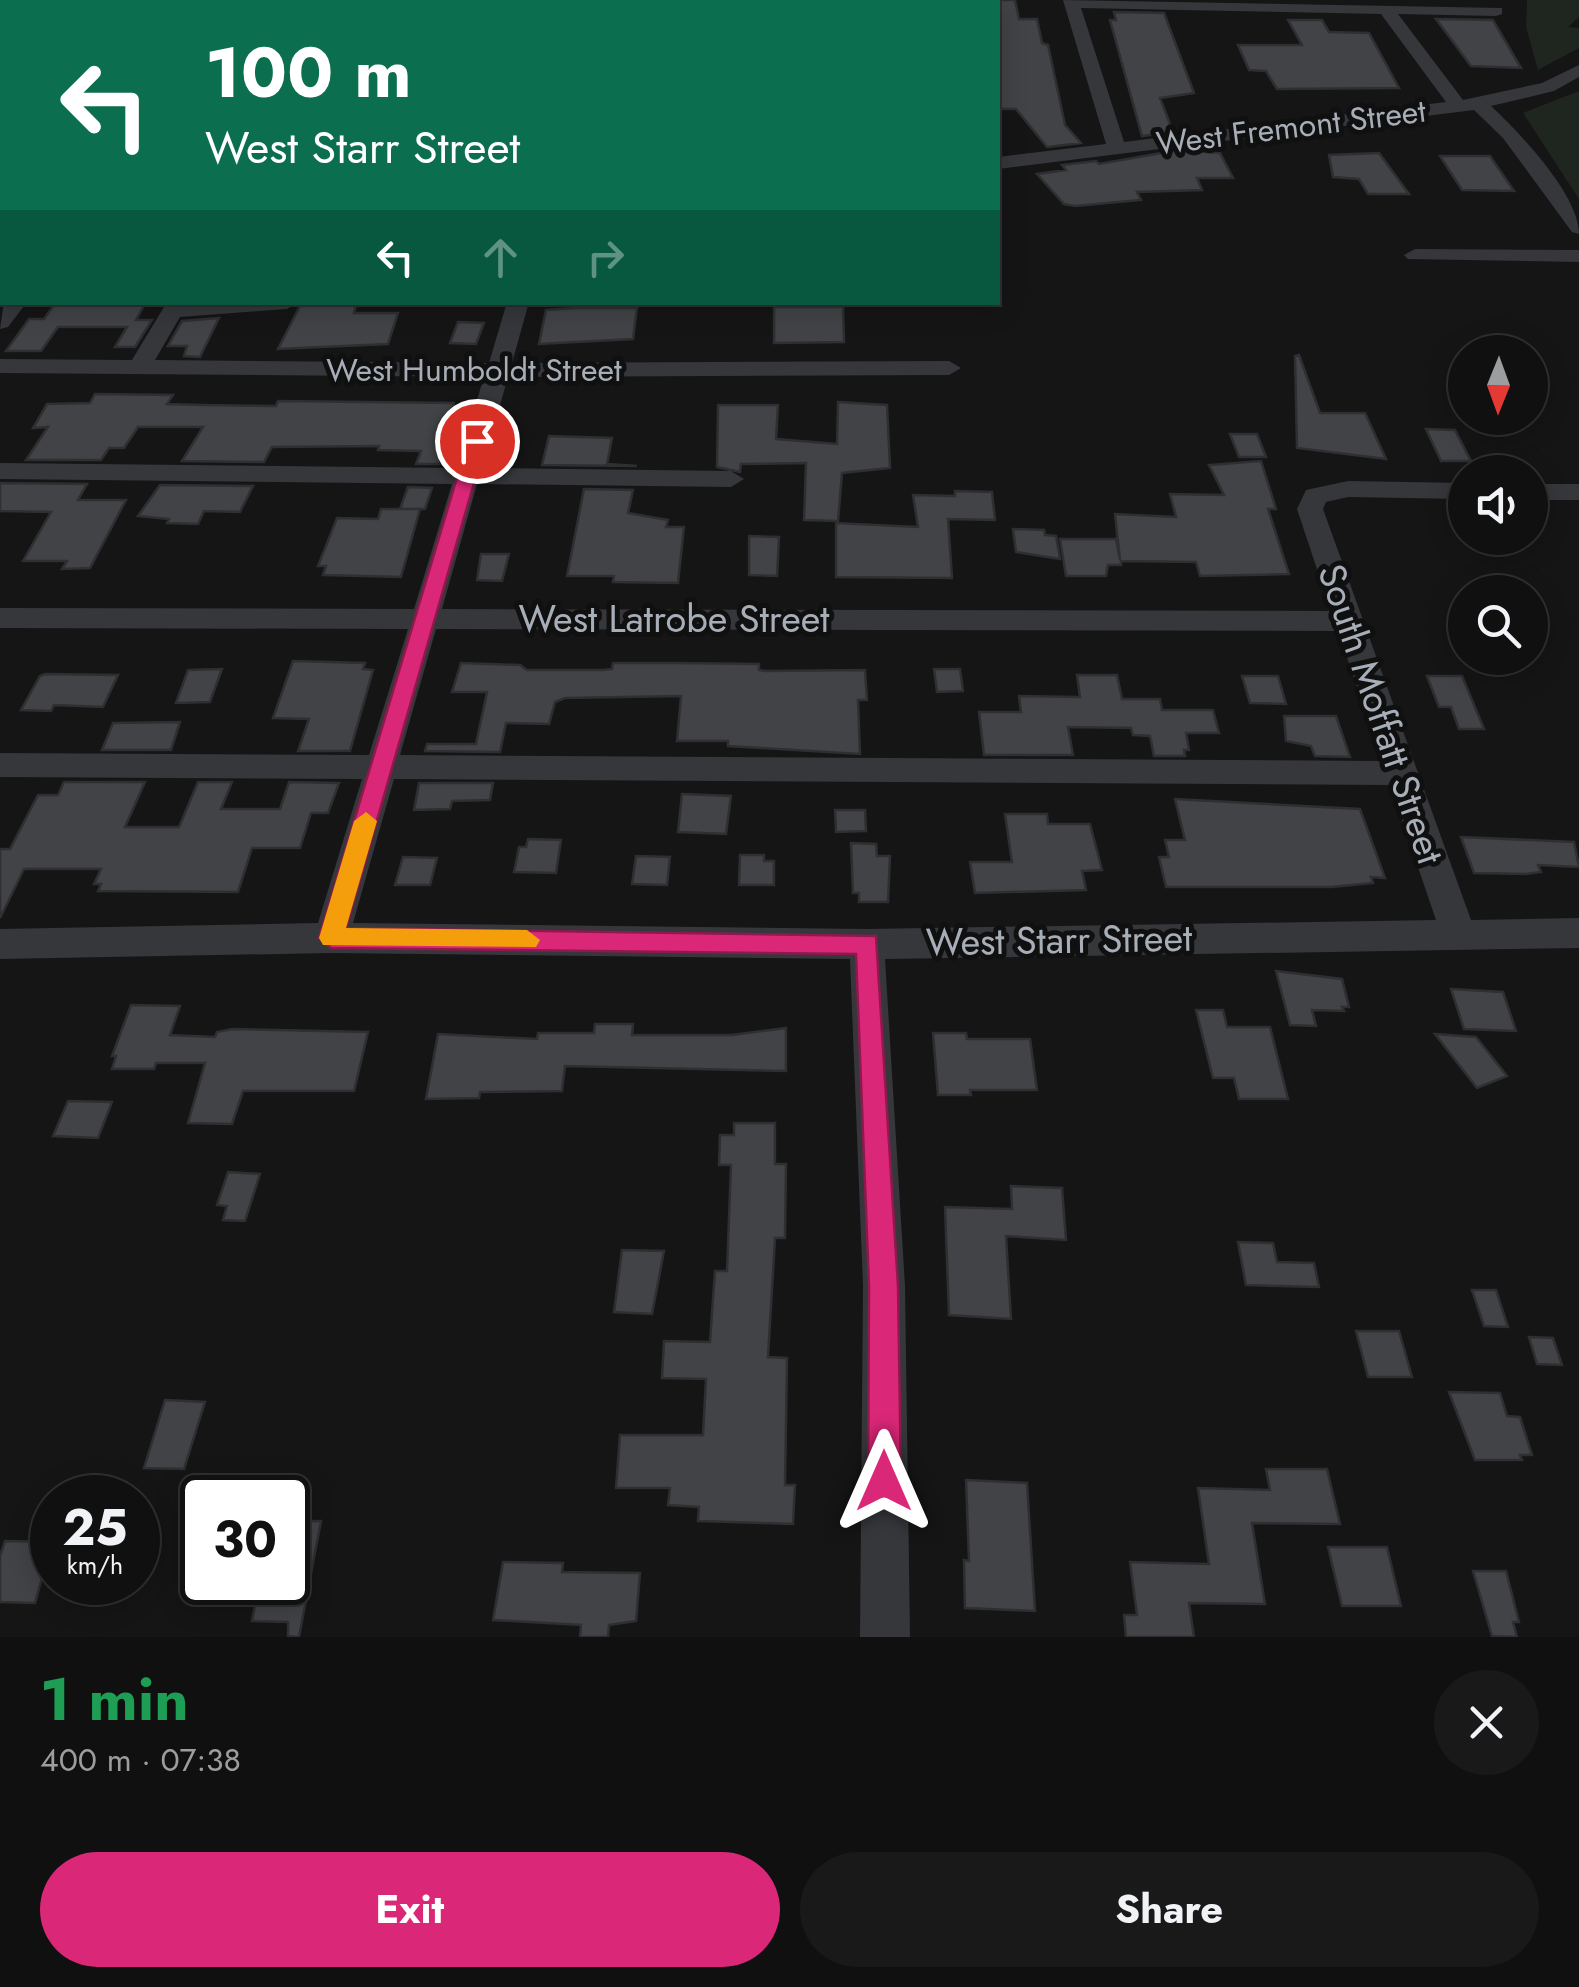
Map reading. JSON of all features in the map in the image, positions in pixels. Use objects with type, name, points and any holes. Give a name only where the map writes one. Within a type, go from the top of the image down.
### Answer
[{"type":"street","points":[[1117,150],[1071,2],[1263,2],[1496,12]]},
{"type":"street","points":[[1385,8],[1468,105],[1510,134],[1579,228]]},
{"type":"street","name":"West Fremont Street","points":[[1000,163],[1468,105],[1534,92],[1579,70]]},
{"type":"street","points":[[1415,255],[1579,256]]},
{"type":"street","points":[[139,367],[176,307],[220,305]]},
{"type":"street","points":[[331,938],[517,305]]},
{"type":"street","name":"West Humboldt Street","points":[[0,366],[949,368]]},
{"type":"street","points":[[0,471],[731,480]]},
{"type":"street","name":"South Moffatt Street","points":[[1448,490],[1348,489],[1315,496],[1312,517],[1458,933]]},
{"type":"street","points":[[1548,492],[1579,492]]},
{"type":"street","name":"West Latrobe Street","points":[[0,618],[1348,621]]},
{"type":"street","points":[[0,765],[1402,773]]},
{"type":"street","name":"West Starr Street","points":[[0,944],[331,938],[868,944],[1579,933]]},
{"type":"street","points":[[868,944],[884,1286],[885,1637]]},
{"type":"shaded area","points":[[1527,0],[1579,0],[1579,17],[1568,27],[1579,28],[1579,48],[1538,70],[1526,27]]},
{"type":"shaded area","points":[[1579,91],[1579,199],[1523,113]]},
{"type":"building","points":[[1000,0],[1015,0],[1019,19],[1037,19],[1042,43],[1048,45],[1065,125],[1081,143],[1047,147],[1016,109],[1000,109]]},
{"type":"building","points":[[1114,12],[1164,13],[1194,93],[1160,98],[1173,132],[1142,136],[1110,20],[1116,20]]},
{"type":"building","points":[[1436,19],[1493,20],[1521,68],[1471,66]]},
{"type":"building","points":[[1288,20],[1322,20],[1329,32],[1369,33],[1399,88],[1277,89],[1266,71],[1249,70],[1238,45],[1302,45]]},
{"type":"building","points":[[1179,150],[1220,153],[1233,178],[1197,178],[1202,190],[1137,192],[1141,200],[1075,206],[1064,204],[1037,174],[1066,170],[1062,165],[1096,161],[1099,164]]},
{"type":"building","points":[[1379,153],[1409,194],[1368,194],[1359,179],[1333,177],[1329,155]]},
{"type":"building","points":[[1440,156],[1490,156],[1514,191],[1462,190]]},
{"type":"building","points":[[54,305],[144,305],[136,320],[152,320],[135,347],[115,347],[127,327],[58,327],[41,351],[6,351],[29,319],[44,319]]},
{"type":"building","points":[[356,305],[354,313],[398,313],[388,344],[278,349],[300,306]]},
{"type":"building","points":[[774,307],[843,307],[844,342],[774,343]]},
{"type":"building","points":[[637,308],[633,339],[539,344],[546,310]]},
{"type":"building","points":[[219,318],[200,357],[184,356],[187,346],[168,346],[182,321]]},
{"type":"building","points":[[458,322],[484,323],[476,344],[450,343]]},
{"type":"building","points":[[1299,355],[1320,413],[1365,413],[1386,459],[1297,448],[1295,356]]},
{"type":"building","points":[[95,394],[173,395],[167,404],[204,405],[276,406],[278,401],[454,403],[440,464],[416,464],[421,451],[378,450],[379,446],[272,447],[264,462],[182,461],[203,427],[138,427],[124,448],[109,448],[101,460],[26,460],[48,427],[33,428],[47,404],[90,403]]},
{"type":"building","points":[[838,402],[887,405],[890,468],[842,473],[838,521],[804,520],[806,463],[741,464],[740,472],[717,467],[718,405],[778,405],[776,439],[837,444]]},
{"type":"building","points":[[1426,429],[1448,430],[1448,435],[1458,435],[1468,455],[1448,455],[1448,461],[1441,461]]},
{"type":"building","points":[[1230,434],[1257,434],[1266,457],[1239,457]]},
{"type":"building","points":[[549,436],[612,438],[607,464],[637,466],[542,465]]},
{"type":"building","points":[[1261,461],[1276,509],[1268,509],[1289,574],[1200,576],[1196,562],[1121,561],[1121,565],[1108,565],[1106,576],[1066,576],[1060,539],[1116,539],[1120,560],[1115,514],[1176,517],[1170,494],[1224,495],[1209,465]]},
{"type":"building","points":[[0,483],[87,484],[78,500],[126,500],[90,568],[62,569],[67,561],[23,561],[51,512],[0,511]]},
{"type":"building","points":[[160,485],[253,486],[240,512],[204,511],[198,524],[167,523],[169,519],[138,516]]},
{"type":"building","points":[[408,487],[432,488],[425,509],[400,509]]},
{"type":"building","points":[[584,489],[633,490],[628,513],[668,520],[666,527],[684,527],[678,583],[613,582],[614,576],[567,576]]},
{"type":"building","points":[[955,491],[992,492],[995,520],[948,519],[952,578],[836,577],[836,523],[918,527],[913,495],[955,496]]},
{"type":"building","points":[[381,509],[420,509],[401,577],[323,575],[326,566],[318,566],[337,518],[378,519]]},
{"type":"building","points":[[1013,529],[1044,530],[1045,535],[1056,536],[1060,559],[1016,552]]},
{"type":"building","points":[[749,536],[779,537],[777,576],[749,575]]},
{"type":"building","points":[[481,554],[509,554],[502,581],[477,580]]},
{"type":"building","points":[[293,661],[365,663],[363,669],[373,670],[350,751],[298,751],[309,719],[273,718]]},
{"type":"building","points":[[461,663],[520,665],[527,670],[604,670],[612,669],[613,663],[676,663],[759,664],[759,670],[766,671],[865,670],[867,700],[858,700],[860,754],[728,746],[728,741],[677,741],[681,696],[565,698],[555,702],[549,724],[506,723],[500,752],[425,751],[427,744],[476,744],[487,692],[452,692]]},
{"type":"building","points":[[222,669],[210,702],[176,703],[188,670]]},
{"type":"building","points":[[934,669],[960,669],[963,691],[937,692]]},
{"type":"building","points":[[118,675],[103,707],[54,705],[51,711],[21,710],[40,676]]},
{"type":"building","points":[[1077,675],[1117,675],[1122,699],[1160,699],[1162,710],[1213,710],[1219,733],[1186,733],[1189,750],[1184,750],[1185,756],[1154,756],[1150,736],[1133,735],[1131,728],[1068,727],[1073,755],[984,755],[979,712],[1021,712],[1019,696],[1080,697]]},
{"type":"building","points":[[1242,676],[1278,676],[1286,704],[1250,703]]},
{"type":"building","points":[[1427,676],[1462,676],[1484,729],[1459,729],[1451,707],[1439,707]]},
{"type":"building","points":[[1284,716],[1336,716],[1350,757],[1315,756],[1311,746],[1286,741]]},
{"type":"building","points":[[180,722],[171,750],[102,750],[113,723]]},
{"type":"building","points":[[64,782],[145,782],[125,827],[179,827],[198,782],[232,782],[221,809],[280,809],[289,782],[339,783],[328,813],[311,813],[300,848],[252,848],[238,892],[98,891],[101,884],[94,884],[101,869],[24,869],[0,918],[0,849],[10,849],[38,795],[58,795]]},
{"type":"building","points":[[419,783],[493,783],[490,800],[452,801],[450,809],[414,810]]},
{"type":"building","points":[[682,794],[731,796],[726,834],[678,832]]},
{"type":"building","points":[[1175,799],[1360,809],[1385,878],[1371,877],[1373,883],[1331,887],[1166,887],[1159,857],[1169,857],[1165,840],[1185,840]]},
{"type":"building","points":[[835,810],[865,810],[866,831],[836,832]]},
{"type":"building","points":[[1005,814],[1047,814],[1048,824],[1090,824],[1102,870],[1082,871],[1086,890],[975,893],[970,862],[1012,862]]},
{"type":"building","points":[[1461,837],[1574,842],[1579,867],[1538,865],[1541,872],[1474,873]]},
{"type":"building","points":[[528,839],[561,840],[556,873],[514,872],[519,847],[526,847]]},
{"type":"building","points":[[851,843],[876,844],[877,856],[890,856],[888,902],[859,902],[859,893],[853,893]]},
{"type":"building","points":[[740,855],[764,855],[764,861],[774,861],[774,885],[739,885]]},
{"type":"building","points":[[636,856],[670,857],[667,885],[632,884]]},
{"type":"building","points":[[403,857],[437,858],[430,885],[395,885]]},
{"type":"building","points":[[1276,971],[1342,979],[1349,1007],[1342,1007],[1344,1011],[1312,1010],[1316,1026],[1290,1025]]},
{"type":"building","points":[[1451,989],[1503,992],[1516,1031],[1464,1029]]},
{"type":"building","points":[[131,1005],[180,1006],[170,1035],[215,1037],[217,1032],[232,1029],[368,1032],[354,1091],[243,1091],[232,1124],[188,1123],[205,1063],[156,1063],[154,1069],[112,1069],[116,1056],[112,1056]]},
{"type":"building","points":[[1196,1010],[1223,1010],[1227,1027],[1270,1027],[1288,1099],[1239,1099],[1234,1078],[1213,1078]]},
{"type":"building","points":[[595,1024],[633,1024],[632,1035],[732,1035],[786,1028],[786,1071],[565,1066],[562,1091],[480,1092],[479,1098],[426,1099],[438,1034],[537,1039],[538,1033],[594,1033]]},
{"type":"building","points":[[933,1033],[966,1033],[967,1039],[1030,1039],[1037,1090],[970,1090],[971,1095],[938,1095]]},
{"type":"building","points":[[1435,1034],[1476,1037],[1507,1076],[1477,1088]]},
{"type":"building","points":[[68,1101],[112,1102],[98,1138],[53,1136]]},
{"type":"building","points":[[734,1123],[775,1123],[775,1164],[786,1164],[785,1238],[775,1238],[768,1357],[787,1358],[785,1485],[795,1485],[793,1524],[698,1521],[699,1507],[668,1505],[670,1488],[616,1488],[620,1435],[703,1435],[706,1379],[662,1378],[664,1341],[710,1342],[715,1271],[727,1271],[731,1165],[719,1165],[720,1135],[734,1135]]},
{"type":"building","points":[[228,1172],[260,1174],[245,1221],[223,1220],[227,1206],[217,1205]]},
{"type":"building","points":[[1011,1186],[1062,1188],[1066,1240],[1006,1236],[1011,1319],[949,1315],[945,1207],[1012,1209]]},
{"type":"building","points":[[1238,1242],[1273,1243],[1277,1262],[1314,1263],[1319,1287],[1246,1285]]},
{"type":"building","points":[[622,1250],[664,1251],[652,1314],[614,1312]]},
{"type":"building","points":[[1472,1290],[1496,1290],[1508,1327],[1484,1326]]},
{"type":"building","points":[[1356,1331],[1399,1331],[1412,1377],[1368,1377]]},
{"type":"building","points":[[1529,1337],[1553,1338],[1562,1365],[1537,1364]]},
{"type":"building","points":[[1449,1392],[1500,1393],[1507,1416],[1520,1417],[1532,1455],[1520,1455],[1522,1460],[1475,1460]]},
{"type":"building","points":[[165,1400],[205,1402],[184,1469],[144,1468]]},
{"type":"building","points":[[1266,1469],[1327,1469],[1340,1524],[1252,1523],[1265,1604],[1189,1603],[1194,1637],[1126,1637],[1124,1615],[1137,1615],[1130,1562],[1209,1564],[1198,1488],[1270,1490]]},
{"type":"building","points":[[966,1480],[1027,1483],[1035,1611],[965,1608],[964,1560],[969,1561]]},
{"type":"building","points":[[310,1521],[321,1521],[310,1579]]},
{"type":"building","points":[[5,1541],[30,1542],[30,1603],[0,1602],[0,1556]]},
{"type":"building","points":[[1328,1547],[1387,1547],[1401,1606],[1342,1606]]},
{"type":"building","points":[[503,1562],[563,1563],[562,1572],[640,1573],[636,1621],[609,1625],[608,1637],[580,1637],[581,1625],[493,1620]]},
{"type":"building","points":[[1473,1571],[1506,1571],[1519,1622],[1513,1622],[1517,1637],[1492,1636]]},
{"type":"building","points":[[255,1605],[305,1605],[299,1637],[288,1636],[288,1622],[252,1621]]},
{"type":"slow traffic","points":[[366,821],[331,938],[527,940]]},
{"type":"route","points":[[477,441],[331,938],[868,944],[884,1286],[884,1481]]}]
